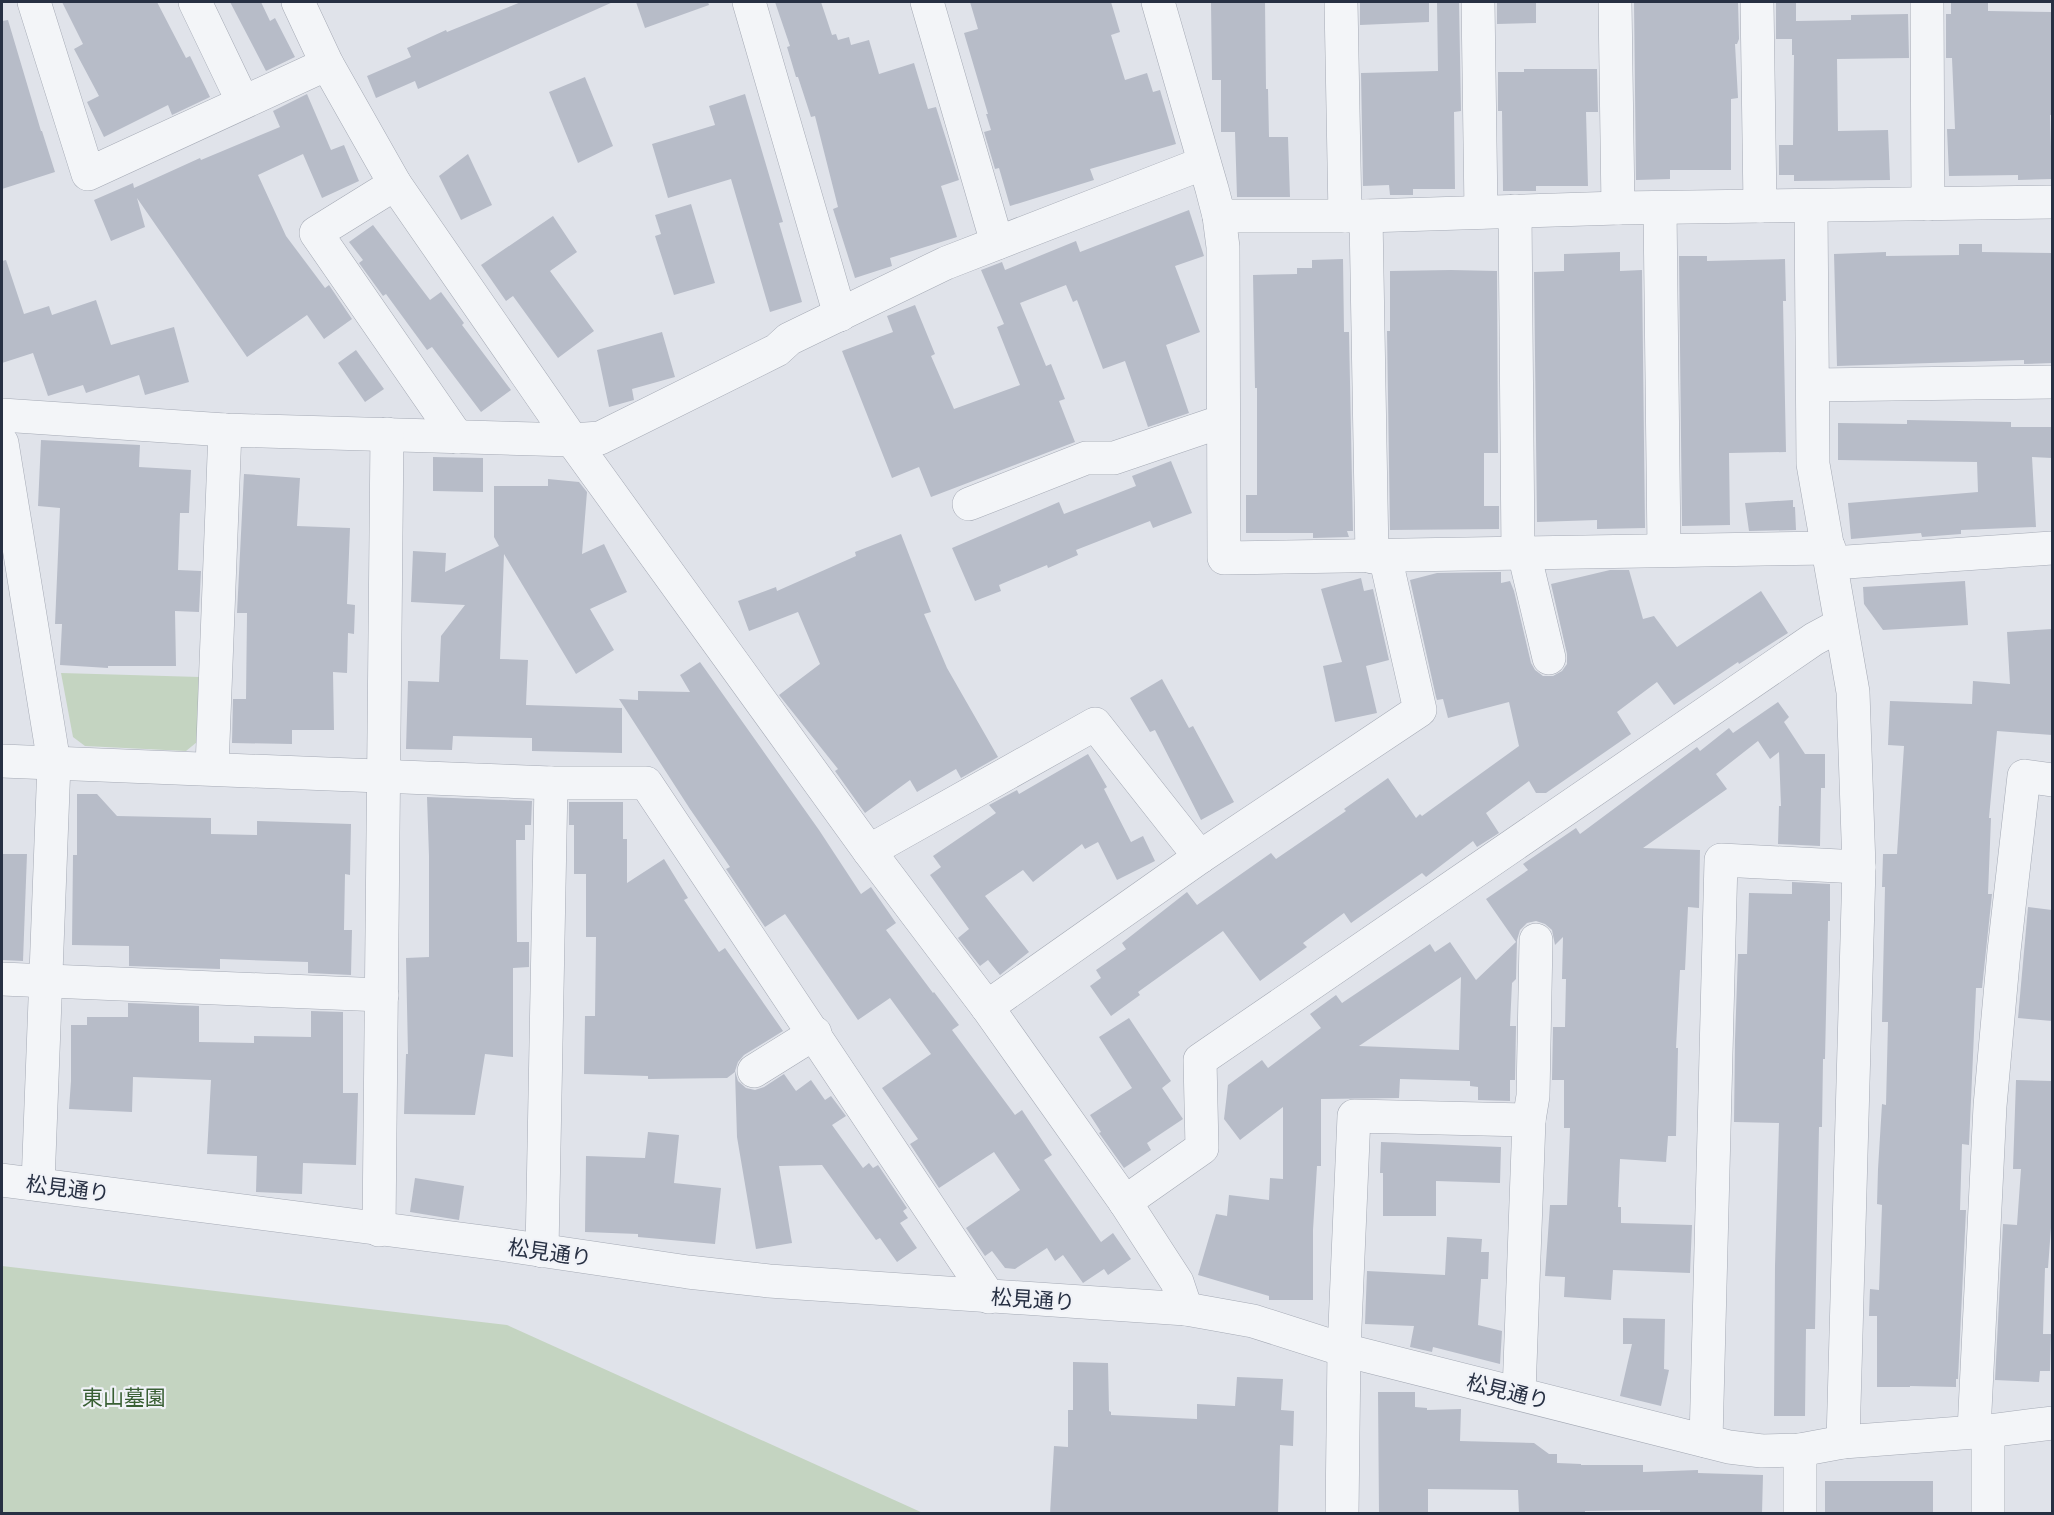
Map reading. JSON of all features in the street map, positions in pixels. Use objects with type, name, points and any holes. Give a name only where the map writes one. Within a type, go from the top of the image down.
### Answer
[{"type":"street","points":[[34,2],[88,174],[327,64]]},
{"type":"street","points":[[195,2],[243,102]]},
{"type":"street","points":[[298,2],[327,64],[395,184],[572,440],[869,851],[987,1006],[1125,1202],[1177,1282],[1186,1309]]},
{"type":"street","points":[[749,2],[840,315]]},
{"type":"street","points":[[927,2],[997,243]]},
{"type":"street","points":[[1158,2],[1219,216],[1223,247],[1224,558],[1664,550],[1830,555],[2052,548]]},
{"type":"street","points":[[987,1006],[1200,857],[1420,710],[1379,556],[1341,2]]},
{"type":"street","points":[[1478,2],[1481,212]]},
{"type":"street","points":[[1615,2],[1618,208]]},
{"type":"street","points":[[1757,2],[1760,206]]},
{"type":"street","points":[[1927,2],[1928,204]]},
{"type":"street","points":[[2,415],[225,430],[572,440],[600,438],[777,350],[789,339],[946,262],[1204,163]]},
{"type":"street","points":[[395,184],[316,233],[457,437]]},
{"type":"street","points":[[1219,216],[1356,216],[1618,208],[2052,202]]},
{"type":"street","points":[[1811,207],[1813,464],[1853,692],[1859,867],[1843,1442]]},
{"type":"street","points":[[1660,208],[1664,550]]},
{"type":"street","points":[[1515,211],[1521,553],[1549,658]]},
{"type":"street","points":[[1813,385],[2052,382]]},
{"type":"street","points":[[969,504],[1086,458],[1114,458],[1223,421]]},
{"type":"street","points":[[212,768],[225,430]]},
{"type":"street","points":[[379,1230],[387,434]]},
{"type":"street","points":[[2,443],[54,763],[38,1184]]},
{"type":"street","points":[[1125,1202],[1202,1148],[1200,1060],[1814,639],[1840,625]]},
{"type":"street","points":[[869,851],[1095,724],[1200,857]]},
{"type":"street","points":[[2,761],[551,783],[646,783],[815,1033],[989,1297]]},
{"type":"street","points":[[1988,1514],[1981,1431],[1990,1106],[2004,951],[2024,776],[2052,780]]},
{"type":"street","points":[[542,1251],[551,783]]},
{"type":"street","points":[[1706,1441],[1721,860],[1859,867]]},
{"type":"street","points":[[1519,1393],[1529,1120],[1533,1096],[1536,940]]},
{"type":"street","points":[[2,979],[382,995]]},
{"type":"street","points":[[754,1071],[815,1033]]},
{"type":"street","points":[[1342,1514],[1344,1350],[1354,1116],[1529,1120]]},
{"type":"street","name":"松見通り","points":[[2,1180],[769,1281],[1186,1309],[1254,1321],[1344,1350],[1729,1447],[1762,1451],[1800,1450],[1843,1442],[2052,1423]]},
{"type":"street","points":[[1800,1450],[1800,1514]]},
{"type":"green space","points":[[61,673],[200,677],[197,742],[186,751],[85,746],[73,737]]},
{"type":"green space","name":"東山墓園","points":[[2,1266],[507,1325],[923,1513],[2,1513]]},
{"type":"building","points":[[62,2],[157,2],[186,58],[190,56],[210,97],[172,115],[168,105],[104,137],[87,102],[99,96],[74,49],[83,44]]},
{"type":"building","points":[[230,2],[261,2],[270,21],[275,18],[295,57],[266,71]]},
{"type":"building","points":[[521,2],[613,2],[418,89],[415,81],[376,98],[367,76],[411,57],[407,48],[446,30],[447,32]]},
{"type":"building","points":[[636,2],[708,2],[709,5],[645,28]]},
{"type":"building","points":[[775,2],[821,2],[832,35],[836,34],[838,40],[849,37],[851,45],[869,40],[879,74],[914,63],[928,109],[936,107],[959,180],[941,186],[957,237],[890,258],[892,266],[855,278],[833,209],[838,207],[815,116],[811,117],[798,77],[796,77],[787,47],[790,46]]},
{"type":"building","points":[[970,2],[1111,2],[1120,32],[1111,35],[1125,80],[1147,73],[1153,92],[1160,90],[1176,144],[1090,169],[1094,180],[1010,206],[999,168],[995,169],[984,132],[991,130],[986,114],[988,114],[964,33],[978,29]]},
{"type":"building","points":[[1211,2],[1265,2],[1269,137],[1288,137],[1290,197],[1237,197],[1235,132],[1221,132],[1221,80],[1212,80]]},
{"type":"building","points":[[1360,2],[1429,2],[1429,22],[1360,25]]},
{"type":"building","points":[[1437,2],[1459,2],[1461,111],[1454,112],[1455,189],[1413,189],[1413,195],[1390,195],[1389,185],[1363,186],[1361,73],[1438,71]]},
{"type":"building","points":[[1497,2],[1536,2],[1536,23],[1497,24]]},
{"type":"building","points":[[1634,2],[1738,2],[1739,39],[1735,44],[1738,98],[1731,99],[1731,170],[1670,170],[1670,179],[1636,180]]},
{"type":"building","points":[[1776,2],[1796,2],[1796,21],[1851,20],[1851,15],[1908,14],[1909,58],[1837,59],[1838,131],[1888,130],[1890,180],[1794,181],[1794,175],[1779,175],[1779,145],[1793,145],[1794,55],[1792,55],[1792,39],[1776,39]]},
{"type":"building","points":[[1951,2],[1988,2],[1988,11],[2052,12],[2052,115],[2050,115],[2052,179],[2018,180],[2018,175],[1949,176],[1947,129],[1955,129],[1952,58],[1946,58],[1946,14],[1951,14]]},
{"type":"building","points":[[8,20],[55,172],[2,189],[2,21]]},
{"type":"building","points":[[1524,69],[1597,69],[1598,112],[1586,112],[1588,186],[1536,186],[1536,191],[1503,191],[1502,111],[1498,111],[1498,72],[1524,72]]},
{"type":"building","points":[[585,77],[613,146],[578,163],[549,92]]},
{"type":"building","points":[[307,94],[331,150],[344,145],[359,181],[322,198],[303,154],[258,175],[286,236],[325,288],[329,285],[352,319],[324,339],[307,315],[247,357],[137,198],[145,227],[111,241],[94,200],[133,183],[134,188],[200,158],[201,160],[280,127],[273,111]]},
{"type":"building","points":[[745,94],[783,222],[779,223],[802,302],[770,312],[731,179],[668,198],[652,144],[715,125],[709,106]]},
{"type":"building","points":[[468,154],[492,205],[461,220],[439,176]]},
{"type":"building","points":[[691,204],[715,283],[674,295],[655,236],[661,234],[655,215]]},
{"type":"building","points":[[1189,210],[1204,256],[1175,266],[1200,332],[1166,345],[1189,413],[1148,427],[1125,361],[1103,369],[1077,300],[1073,302],[1066,285],[1020,303],[1046,366],[1051,364],[1065,399],[1059,401],[1075,442],[931,497],[919,467],[892,478],[842,351],[893,332],[887,316],[915,305],[935,354],[931,356],[954,409],[1020,385],[997,327],[1004,324],[981,270],[1002,262],[1005,270],[1076,241],[1080,252]]},
{"type":"building","points":[[553,216],[577,252],[550,271],[594,331],[558,358],[513,296],[506,301],[481,265]]},
{"type":"building","points":[[373,225],[430,300],[441,292],[464,323],[462,325],[511,390],[481,412],[432,347],[427,350],[386,294],[383,296],[359,263],[363,260],[349,242]]},
{"type":"building","points":[[1959,244],[1982,244],[1982,252],[2052,253],[2052,363],[2024,364],[2024,360],[1837,366],[1834,254],[1886,252],[1886,256],[1959,255]]},
{"type":"building","points":[[1620,252],[1620,271],[1642,270],[1645,528],[1597,529],[1597,520],[1537,522],[1534,272],[1564,271],[1564,254]]},
{"type":"building","points":[[1679,256],[1707,256],[1707,261],[1785,259],[1786,301],[1783,301],[1786,452],[1729,453],[1730,525],[1682,526]]},
{"type":"building","points":[[1343,259],[1344,332],[1349,332],[1353,531],[1347,531],[1349,537],[1313,538],[1313,533],[1246,533],[1246,495],[1257,495],[1257,388],[1255,388],[1253,275],[1297,274],[1297,268],[1312,268],[1312,260]]},
{"type":"building","points":[[6,260],[24,314],[49,306],[52,315],[96,300],[111,345],[174,327],[189,382],[145,395],[139,375],[86,393],[83,385],[48,396],[33,353],[2,363],[2,261]]},
{"type":"building","points":[[1390,271],[1497,271],[1498,453],[1484,453],[1484,506],[1499,506],[1499,529],[1390,530],[1387,331],[1390,331]]},
{"type":"building","points":[[662,332],[675,377],[632,389],[634,400],[609,407],[597,350]]},
{"type":"building","points":[[356,350],[384,389],[365,402],[338,363]]},
{"type":"building","points":[[1907,420],[2011,422],[2011,427],[2052,427],[2052,458],[2032,457],[2036,527],[1961,530],[1961,534],[1922,537],[1921,533],[1851,539],[1848,503],[1978,492],[1977,462],[1838,460],[1838,423],[1907,424]]},
{"type":"building","points":[[41,440],[140,445],[139,467],[191,470],[189,513],[180,513],[178,570],[201,571],[199,612],[175,611],[176,666],[108,666],[108,668],[60,665],[62,624],[55,624],[60,508],[38,506]]},
{"type":"building","points":[[433,457],[483,458],[483,492],[433,491]]},
{"type":"building","points":[[1171,461],[1192,513],[1153,528],[1150,521],[1076,550],[1078,555],[999,585],[1001,591],[975,601],[952,548],[1059,502],[1064,514],[1136,486],[1132,476]]},
{"type":"building","points":[[244,474],[300,478],[297,526],[350,528],[347,604],[355,605],[354,634],[348,633],[347,673],[333,672],[334,730],[292,730],[292,744],[232,743],[233,699],[246,699],[247,613],[237,613]]},
{"type":"building","points":[[548,479],[579,482],[587,492],[582,554],[604,544],[627,592],[590,609],[614,650],[576,674],[504,554],[500,659],[528,660],[526,705],[622,708],[622,753],[532,751],[532,738],[453,736],[452,750],[406,749],[408,681],[439,682],[441,636],[465,605],[411,602],[413,551],[446,553],[445,572],[499,546],[494,537],[494,486],[548,486]]},
{"type":"building","points":[[1793,500],[1796,530],[1749,531],[1745,503]]},
{"type":"building","points":[[901,534],[931,612],[924,614],[947,668],[998,757],[961,778],[956,769],[917,792],[910,780],[865,813],[835,771],[838,769],[779,695],[820,664],[798,612],[749,631],[738,601],[776,587],[777,591],[856,556],[855,552]]},
{"type":"building","points":[[1610,570],[1629,570],[1643,619],[1654,616],[1677,647],[1761,591],[1788,633],[1739,664],[1738,662],[1674,705],[1657,682],[1617,712],[1631,734],[1546,793],[1536,793],[1529,781],[1486,813],[1499,833],[1477,847],[1473,841],[1426,877],[1422,873],[1351,923],[1344,913],[1303,943],[1307,947],[1260,981],[1223,931],[1138,992],[1140,995],[1111,1016],[1090,986],[1101,978],[1096,970],[1126,949],[1122,943],[1187,892],[1197,905],[1271,853],[1276,859],[1346,811],[1344,809],[1388,778],[1416,818],[1420,814],[1422,816],[1519,746],[1509,702],[1448,718],[1443,699],[1437,700],[1436,697],[1410,580],[1437,573],[1501,572],[1501,583],[1510,581],[1514,591],[1531,663],[1535,670],[1543,676],[1553,676],[1562,671],[1567,664],[1567,654],[1551,584]]},
{"type":"building","points":[[1361,578],[1364,591],[1373,589],[1389,660],[1366,666],[1377,713],[1335,722],[1323,666],[1342,662],[1321,589]]},
{"type":"building","points":[[1965,581],[1968,625],[1883,630],[1864,604],[1863,587]]},
{"type":"building","points":[[2052,629],[2052,735],[1997,731],[1989,818],[1991,818],[1988,894],[1992,894],[1982,988],[1976,988],[1969,1145],[1962,1144],[1960,1210],[1966,1210],[1958,1379],[1956,1379],[1956,1387],[1877,1387],[1877,1316],[1869,1316],[1870,1289],[1879,1290],[1882,1205],[1877,1204],[1878,1169],[1882,1104],[1886,1105],[1888,1022],[1882,1022],[1885,887],[1882,887],[1883,854],[1897,854],[1904,746],[1888,745],[1890,701],[1972,704],[1973,681],[2010,684],[2007,632]]},
{"type":"building","points":[[700,662],[819,830],[861,894],[871,887],[896,923],[886,930],[959,1025],[952,1030],[1015,1115],[1022,1110],[1052,1155],[1044,1160],[1101,1242],[1113,1233],[1131,1259],[1108,1275],[1104,1269],[1083,1283],[1063,1255],[1055,1261],[1047,1248],[1015,1269],[1005,1268],[992,1251],[985,1256],[966,1228],[1020,1190],[994,1152],[939,1188],[910,1144],[918,1139],[882,1088],[931,1054],[890,998],[858,1020],[785,914],[765,927],[726,869],[730,867],[619,699],[638,700],[638,691],[690,692],[680,675]]},
{"type":"building","points":[[1162,679],[1189,728],[1193,726],[1234,802],[1201,820],[1155,730],[1150,732],[1130,698]]},
{"type":"building","points":[[1778,702],[1789,717],[1784,722],[1805,754],[1825,754],[1825,788],[1821,788],[1820,846],[1778,844],[1779,806],[1781,806],[1779,752],[1770,759],[1758,741],[1716,774],[1727,789],[1643,848],[1700,850],[1699,908],[1688,907],[1685,970],[1680,970],[1676,1048],[1678,1048],[1676,1136],[1668,1136],[1666,1162],[1620,1159],[1618,1207],[1621,1207],[1621,1223],[1692,1225],[1690,1273],[1613,1270],[1611,1300],[1564,1297],[1565,1277],[1545,1276],[1550,1205],[1567,1205],[1570,1128],[1564,1128],[1564,1080],[1552,1080],[1553,1027],[1565,1027],[1566,979],[1562,979],[1563,937],[1555,945],[1552,930],[1536,921],[1527,923],[1520,930],[1517,940],[1516,979],[1512,983],[1510,1026],[1516,1026],[1515,1080],[1510,1080],[1510,1101],[1478,1100],[1478,1087],[1470,1086],[1470,1081],[1400,1079],[1399,1098],[1321,1099],[1321,1166],[1317,1166],[1313,1230],[1313,1300],[1269,1300],[1269,1296],[1198,1275],[1216,1214],[1227,1216],[1229,1195],[1269,1200],[1270,1178],[1283,1179],[1283,1107],[1240,1140],[1224,1119],[1228,1085],[1262,1060],[1268,1068],[1321,1028],[1310,1014],[1336,995],[1342,1003],[1430,944],[1435,952],[1450,942],[1476,980],[1516,942],[1486,899],[1528,870],[1523,864],[1576,828],[1580,834],[1697,747],[1700,751],[1729,728],[1733,733]],"holes":[[[1461,977],[1459,1050],[1359,1046]]]},
{"type":"building","points":[[1088,754],[1107,787],[1104,789],[1131,842],[1143,836],[1155,861],[1117,880],[1098,842],[1085,849],[1082,844],[1033,882],[1023,870],[985,896],[1029,952],[1000,975],[988,960],[980,966],[958,938],[969,929],[930,875],[941,867],[933,856],[996,813],[989,805],[1017,790],[1019,794]]},
{"type":"building","points":[[77,794],[97,794],[117,816],[211,818],[211,834],[257,835],[257,821],[351,824],[350,875],[345,874],[344,930],[352,930],[351,975],[308,973],[308,962],[220,959],[220,969],[129,966],[129,946],[72,945],[73,855],[77,855]]},
{"type":"building","points":[[427,797],[532,801],[531,825],[525,825],[525,840],[516,840],[517,942],[529,942],[529,967],[513,968],[513,1057],[485,1054],[475,1115],[404,1114],[406,1054],[408,1054],[406,958],[429,957]]},
{"type":"building","points":[[569,802],[623,802],[623,839],[627,839],[627,883],[664,859],[688,898],[684,900],[719,952],[725,948],[783,1031],[744,1055],[735,1071],[738,1081],[746,1088],[755,1090],[784,1074],[796,1091],[811,1080],[825,1100],[831,1096],[846,1116],[832,1125],[863,1168],[869,1163],[873,1168],[878,1165],[907,1208],[903,1211],[908,1218],[900,1223],[917,1248],[897,1262],[880,1238],[876,1240],[822,1165],[779,1166],[792,1243],[756,1249],[737,1137],[735,1072],[727,1078],[648,1079],[648,1076],[584,1074],[585,1016],[595,1016],[596,937],[586,937],[586,874],[574,874],[574,825],[569,825]]},
{"type":"building","points":[[2,854],[27,854],[23,961],[2,960]]},
{"type":"building","points":[[1792,882],[1830,884],[1830,921],[1828,921],[1822,1127],[1819,1127],[1815,1329],[1806,1329],[1805,1416],[1774,1416],[1779,1123],[1734,1122],[1735,1040],[1738,954],[1747,954],[1749,893],[1792,894]]},
{"type":"building","points":[[2028,907],[2052,910],[2052,1021],[2018,1018]]},
{"type":"building","points":[[128,1003],[199,1006],[199,1042],[254,1043],[254,1036],[311,1037],[311,1011],[343,1012],[343,1093],[358,1093],[356,1165],[303,1163],[302,1194],[256,1192],[257,1156],[207,1154],[211,1080],[133,1077],[132,1112],[69,1109],[71,1025],[87,1025],[87,1017],[128,1017]]},
{"type":"building","points":[[1129,1018],[1171,1081],[1162,1088],[1183,1119],[1147,1143],[1151,1150],[1124,1168],[1099,1133],[1101,1132],[1090,1115],[1132,1088],[1099,1037]]},
{"type":"building","points":[[2016,1080],[2052,1081],[2052,1214],[2048,1268],[2045,1268],[2043,1334],[2051,1334],[2050,1371],[2040,1371],[2039,1382],[1995,1380],[2003,1224],[2017,1225],[2021,1169],[2013,1169]]},
{"type":"building","points":[[648,1132],[679,1135],[674,1183],[721,1188],[715,1244],[638,1237],[638,1234],[585,1232],[586,1156],[645,1158]]},
{"type":"building","points":[[1381,1142],[1501,1147],[1500,1183],[1436,1181],[1436,1216],[1383,1216],[1383,1173],[1380,1173]]},
{"type":"building","points":[[415,1178],[464,1186],[459,1220],[410,1212]]},
{"type":"building","points":[[1447,1237],[1482,1239],[1481,1252],[1489,1252],[1488,1279],[1481,1279],[1478,1325],[1502,1331],[1500,1364],[1433,1347],[1432,1352],[1410,1347],[1414,1326],[1365,1324],[1367,1271],[1445,1275]]},
{"type":"building","points":[[1623,1318],[1665,1319],[1664,1369],[1669,1370],[1661,1406],[1620,1396],[1632,1344],[1623,1344]]},
{"type":"building","points":[[1073,1362],[1108,1363],[1111,1415],[1197,1419],[1197,1404],[1235,1406],[1237,1377],[1283,1379],[1281,1410],[1294,1411],[1293,1446],[1280,1445],[1278,1514],[1050,1514],[1054,1446],[1068,1447],[1068,1410],[1073,1410]]},
{"type":"building","points":[[1378,1392],[1415,1392],[1415,1407],[1427,1408],[1427,1410],[1461,1409],[1460,1441],[1534,1443],[1549,1454],[1557,1454],[1557,1463],[1643,1465],[1643,1472],[1698,1470],[1698,1473],[1763,1475],[1762,1514],[1660,1514],[1660,1510],[1585,1511],[1585,1514],[1519,1514],[1518,1490],[1428,1489],[1428,1514],[1379,1514]]},
{"type":"building","points":[[1825,1481],[1933,1481],[1933,1514],[1825,1514]]}]
